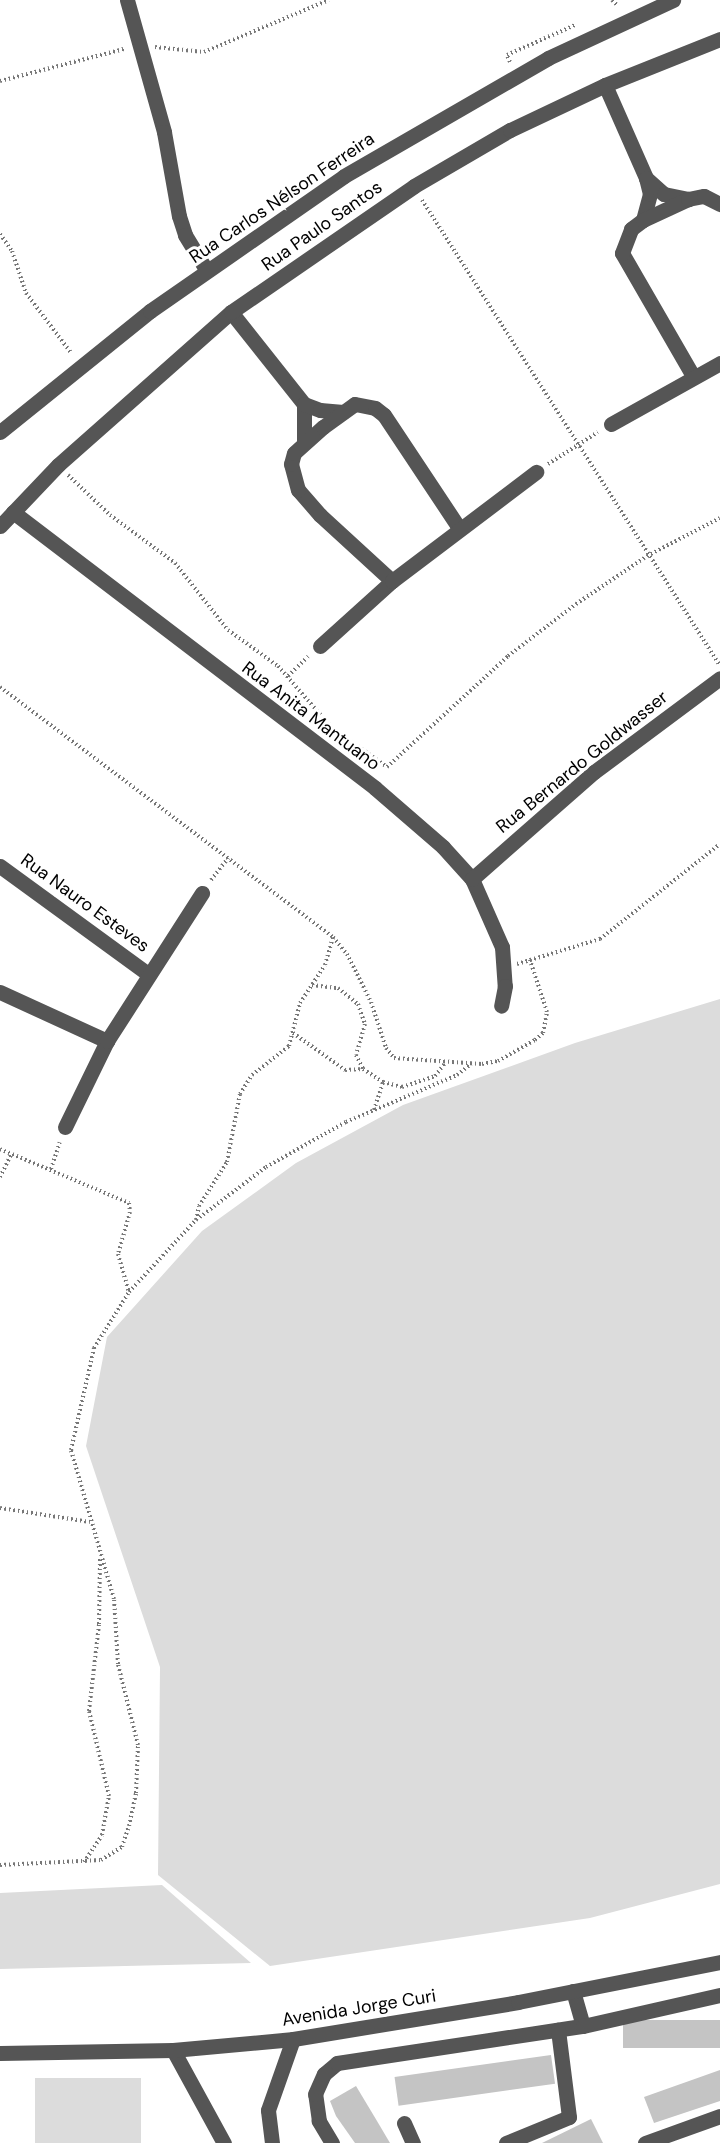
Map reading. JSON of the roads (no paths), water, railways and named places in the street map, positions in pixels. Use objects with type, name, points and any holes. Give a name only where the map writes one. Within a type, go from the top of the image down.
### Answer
[{"type":"street","points":[[126,0],[164,132],[179,216],[185,234],[207,271]]},
{"type":"street","name":"Rua Carlos Nélson Ferreira","points":[[0,432],[207,271],[344,176],[548,58],[673,0]]},
{"type":"street","name":"Rua Paulo Santos","points":[[0,526],[58,465],[231,312],[414,186],[510,130],[605,85],[720,39]]},
{"type":"street","points":[[605,85],[646,178],[650,194],[643,220]]},
{"type":"street","points":[[646,178],[664,194],[688,199]]},
{"type":"street","points":[[693,376],[622,253],[631,229],[643,220],[688,199],[704,196],[720,204]]},
{"type":"street","points":[[231,312],[304,404],[320,410],[342,412]]},
{"type":"street","points":[[611,424],[693,376],[720,363]]},
{"type":"street","points":[[304,404],[304,442]]},
{"type":"street","points":[[392,581],[320,515],[298,490],[291,464],[294,453],[304,442],[342,412],[356,404],[364,404],[384,415],[459,528]]},
{"type":"street","points":[[320,646],[392,581],[459,528],[536,472]]},
{"type":"street","name":"Rua Anita Mantuano","points":[[13,512],[413,818],[472,879],[502,947],[505,967],[501,1006]]},
{"type":"street","name":"Rua Bernardo Goldwasser","points":[[472,879],[594,772],[720,678]]},
{"type":"street","name":"Rua Nauro Esteves","points":[[0,866],[147,973]]},
{"type":"street","points":[[65,1127],[107,1041],[147,973],[202,893]]},
{"type":"street","points":[[0,992],[107,1041]]},
{"type":"street","name":"Avenida Jorge Curi","points":[[0,2053],[173,2050],[292,2039],[573,1991],[720,1962]]},
{"type":"street","points":[[573,1991],[583,2026]]},
{"type":"street","points":[[332,2143],[319,2121],[315,2094],[324,2074],[337,2064],[583,2026],[720,1995]]},
{"type":"street","points":[[506,2143],[569,2117],[558,2030]]},
{"type":"street","points":[[272,2143],[268,2110],[292,2039]]},
{"type":"street","points":[[173,2050],[224,2143]]},
{"type":"street","points":[[645,2143],[720,2116]]},
{"type":"street","points":[[404,2123],[413,2143]]}]
